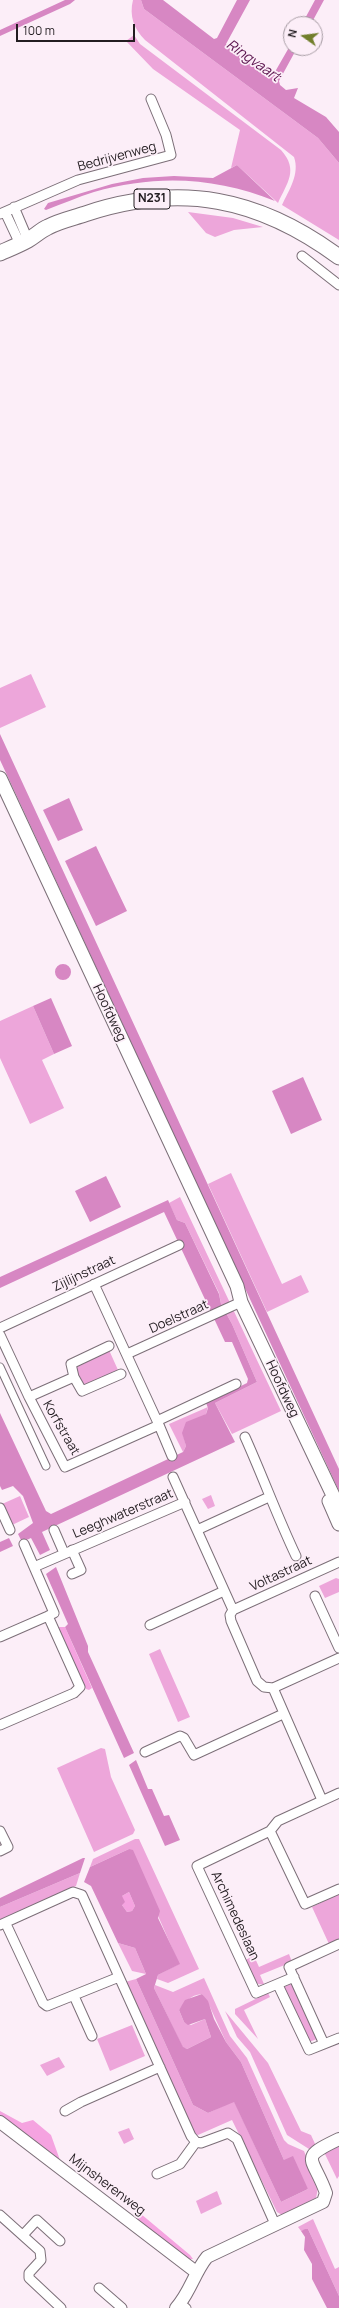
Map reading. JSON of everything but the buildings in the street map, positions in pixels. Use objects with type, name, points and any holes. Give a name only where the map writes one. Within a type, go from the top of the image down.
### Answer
[{"type":"main road","name":"N231","points":[[0,253],[24,242],[48,227],[91,212],[152,199],[180,198],[232,204],[262,212],[310,236],[339,257]]},
{"type":"main road","name":"Hoofdweg","points":[[0,778],[217,1249],[236,1286],[241,1302],[322,1476],[339,1508]]},
{"type":"main road","name":"Hoofdweg","points":[[322,1476],[339,1524]]},
{"type":"street","name":"Bedrijvenweg","points":[[24,242],[2,213],[78,180],[171,155],[166,135],[151,99]]},
{"type":"street","points":[[14,207],[24,242]]},
{"type":"street","points":[[302,256],[339,285]]},
{"type":"street","name":"Zijlijnstraat","points":[[0,1328],[179,1245]]},
{"type":"street","points":[[94,1284],[172,1456]]},
{"type":"street","name":"Doelstraat","points":[[127,1354],[212,1317],[241,1302]]},
{"type":"street","name":"Korfstraat","points":[[0,1335],[29,1398],[65,1467],[236,1384]]},
{"type":"street","points":[[109,1346],[71,1364],[74,1377],[82,1391],[120,1374]]},
{"type":"street","points":[[0,1368],[46,1466]]},
{"type":"street","points":[[29,1398],[74,1377]]},
{"type":"street","points":[[245,1437],[266,1484],[269,1497],[296,1556]]},
{"type":"street","name":"Leeghwaterstraat","points":[[174,1477],[233,1610],[230,1615],[231,1621],[258,1681],[264,1687],[273,1688]]},
{"type":"street","points":[[197,1530],[269,1497]]},
{"type":"street","name":"Leeghwaterstraat","points":[[34,1567],[185,1502]]},
{"type":"street","points":[[0,1508],[10,1530]]},
{"type":"street","name":"Leeghwaterstraat","points":[[54,1530],[81,1570],[72,1574]]},
{"type":"street","points":[[0,1637],[54,1613],[24,1544]]},
{"type":"street","name":"Voltastraat","points":[[233,1610],[339,1562]]},
{"type":"street","points":[[150,1625],[224,1591]]},
{"type":"street","points":[[315,1596],[339,1648]]},
{"type":"street","points":[[0,1725],[74,1693],[80,1687],[48,1616]]},
{"type":"street","points":[[322,1800],[283,1714],[273,1688],[339,1658]]},
{"type":"street","points":[[145,1752],[180,1736],[184,1738],[194,1755],[283,1714]]},
{"type":"street","points":[[339,1793],[278,1821],[270,1831],[305,1904],[339,1889]]},
{"type":"street","points":[[0,1831],[8,1847],[0,1850]]},
{"type":"street","name":"Archimedeslaan","points":[[270,1831],[198,1866],[256,1993],[294,1977]]},
{"type":"street","points":[[119,1977],[53,2006],[47,2006],[43,2003],[3,1924],[73,1892],[82,1895],[160,2067],[196,2142]]},
{"type":"street","points":[[324,2044],[289,1966],[339,1944]]},
{"type":"street","points":[[278,1984],[309,2050],[339,2038]]},
{"type":"street","points":[[74,1996],[92,2036]]},
{"type":"street","points":[[66,2111],[81,2102],[160,2067]]},
{"type":"street","name":"Mijnsherenweg","points":[[0,2122],[196,2272]]},
{"type":"street","points":[[196,2142],[201,2143],[228,2133],[237,2139],[275,2224]]},
{"type":"street","points":[[183,2308],[196,2272],[211,2254],[323,2202],[326,2193],[312,2162],[312,2154],[315,2150],[339,2138]]},
{"type":"street","points":[[157,2174],[180,2164],[196,2142]]},
{"type":"street","points":[[0,2215],[23,2235],[42,2255],[41,2260],[29,2273],[29,2278],[61,2308]]},
{"type":"street","points":[[23,2235],[37,2220],[60,2241]]},
{"type":"street","points":[[99,2288],[122,2308]]},
{"type":"shaded area","points":[[65,0],[75,0],[70,4],[0,36],[0,30]]},
{"type":"shaded area","points":[[133,0],[141,0],[144,9],[318,138],[339,163],[339,240],[282,205],[295,176],[296,170],[294,157],[145,40],[133,22]]},
{"type":"shaded area","points":[[141,0],[163,0],[214,39],[217,38],[237,0],[250,0],[226,44],[229,48],[272,77],[284,56],[293,56],[279,81],[280,85],[286,90],[298,88],[294,98],[326,117],[339,132],[339,163],[318,138],[144,9]]},
{"type":"shaded area","points":[[315,0],[324,0],[315,16],[306,16]]},
{"type":"shaded area","points":[[134,35],[140,44],[281,150],[289,164],[290,176],[278,203],[237,165],[231,168],[240,130],[153,69],[126,41]]},
{"type":"shaded area","points":[[237,165],[275,201],[231,187],[186,181],[163,181],[140,182],[117,186],[88,194],[46,210],[44,209],[48,203],[112,184],[143,178],[174,176],[213,178]]},
{"type":"shaded area","points":[[188,212],[233,218],[263,227],[234,230],[215,237],[206,233]]},
{"type":"shaded area","points":[[31,674],[46,707],[0,728],[0,688]]},
{"type":"shaded area","points":[[0,734],[339,1469],[339,1491],[0,760]]},
{"type":"shaded area","points":[[69,798],[83,830],[58,841],[43,810]]},
{"type":"shaded area","points":[[96,846],[127,911],[96,926],[65,861]]},
{"type":"shaded area","points":[[63,964],[69,966],[71,972],[69,978],[63,980],[57,978],[55,972],[57,966]]},
{"type":"shaded area","points":[[51,998],[72,1046],[54,1054],[33,1006]]},
{"type":"shaded area","points":[[33,1006],[54,1054],[42,1060],[64,1108],[30,1124],[0,1058],[0,1021]]},
{"type":"shaded area","points":[[303,1077],[322,1120],[291,1134],[272,1091]]},
{"type":"shaded area","points":[[231,1173],[282,1284],[301,1275],[309,1292],[267,1312],[208,1184]]},
{"type":"shaded area","points":[[106,1176],[121,1207],[90,1222],[75,1191]]},
{"type":"shaded area","points":[[180,1197],[281,1411],[232,1434],[215,1403],[257,1382],[232,1324],[221,1304],[219,1293],[185,1223],[177,1220],[169,1203]]},
{"type":"shaded area","points":[[168,1200],[177,1220],[185,1223],[219,1294],[221,1304],[232,1324],[257,1382],[215,1403],[235,1442],[42,1532],[50,1550],[40,1555],[31,1538],[22,1542],[18,1534],[33,1523],[23,1496],[13,1486],[2,1490],[0,1486],[0,1413],[46,1511],[51,1514],[183,1452],[186,1446],[182,1433],[186,1422],[206,1414],[208,1408],[206,1403],[247,1383],[248,1379],[232,1342],[225,1342],[164,1212],[0,1288],[0,1277]]},
{"type":"shaded area","points":[[109,1350],[118,1370],[84,1386],[74,1367]]},
{"type":"shaded area","points":[[208,1407],[206,1414],[183,1434],[186,1446],[183,1452],[169,1424]]},
{"type":"shaded area","points":[[211,1495],[215,1506],[208,1509],[202,1499]]},
{"type":"shaded area","points":[[20,1496],[29,1517],[12,1525],[2,1504]]},
{"type":"shaded area","points":[[9,1538],[13,1546],[0,1552],[0,1542]]},
{"type":"shaded area","points":[[56,1567],[88,1646],[88,1652],[134,1753],[124,1758],[65,1627],[68,1624],[46,1574]]},
{"type":"shaded area","points":[[336,1578],[339,1579],[339,1592],[325,1598],[319,1586]]},
{"type":"shaded area","points":[[57,1627],[65,1627],[92,1688],[89,1690],[86,1689]]},
{"type":"shaded area","points":[[160,1649],[190,1717],[178,1722],[149,1654]]},
{"type":"shaded area","points":[[101,1748],[105,1749],[111,1777],[135,1830],[133,1834],[94,1852],[57,1768]]},
{"type":"shaded area","points":[[136,1760],[148,1789],[152,1789],[164,1816],[169,1815],[180,1840],[165,1846],[129,1765]]},
{"type":"shaded area","points":[[135,1839],[139,1839],[199,1969],[168,1983],[157,1979],[158,1975],[179,1964],[129,1849],[90,1867],[93,1859]]},
{"type":"shaded area","points":[[129,1849],[133,1850],[160,1911],[158,1918],[180,1964],[158,1975],[154,1988],[183,2047],[187,2049],[211,2037],[205,2019],[188,2025],[184,2022],[179,2010],[185,2000],[202,1994],[208,2001],[214,2019],[226,2042],[241,2062],[284,2160],[293,2156],[308,2189],[281,2202],[234,2102],[208,2113],[193,2105],[136,1979],[146,1974],[135,1948],[118,1943],[91,1886],[84,1882],[90,1867]],"holes":[[[129,1892],[135,1906],[132,1911],[127,1912],[122,1905],[125,1902],[122,1896]]]},
{"type":"shaded area","points":[[85,1858],[80,1873],[0,1907],[0,1898]]},
{"type":"shaded area","points":[[80,1873],[76,1886],[0,1922],[0,1907]]},
{"type":"shaded area","points":[[129,1892],[135,1906],[132,1911],[127,1912],[122,1905],[122,1896]]},
{"type":"shaded area","points":[[339,1894],[339,1940],[329,1944],[312,1907]]},
{"type":"shaded area","points":[[118,1943],[135,1948],[146,1974],[132,1971]]},
{"type":"shaded area","points":[[289,1954],[292,1962],[260,1975],[264,1984],[257,1983],[254,1980],[245,1960],[254,1956],[259,1967]]},
{"type":"shaded area","points":[[204,1978],[230,2036],[247,2058],[284,2140],[288,2144],[304,2151],[318,2188],[316,2198],[282,2215],[277,2212],[232,2120],[198,2135],[193,2133],[125,1982],[136,1979],[193,2105],[208,2113],[234,2101],[281,2202],[308,2189],[284,2160],[241,2062],[226,2042],[210,2007],[202,1994],[191,1997],[179,2010],[184,2022],[191,2025],[205,2019],[211,2037],[187,2049],[183,2048],[154,1988],[155,1985],[173,1992]]},
{"type":"shaded area","points":[[293,1983],[317,2039],[309,2042],[284,1987]]},
{"type":"shaded area","points":[[268,1993],[270,1997],[244,2010],[258,2039],[235,2014],[235,2009]]},
{"type":"shaded area","points":[[225,2011],[268,2063],[301,2131],[311,2135],[316,2146],[309,2149],[287,2135],[250,2052],[237,2037]]},
{"type":"shaded area","points":[[132,2025],[145,2056],[110,2071],[97,2039]]},
{"type":"shaded area","points":[[59,2057],[65,2067],[47,2076],[40,2065]]},
{"type":"shaded area","points":[[0,2111],[22,2123],[33,2120],[51,2135],[61,2163],[0,2117]]},
{"type":"shaded area","points":[[129,2128],[134,2139],[124,2144],[118,2132]]},
{"type":"shaded area","points":[[339,2145],[339,2176],[337,2179],[324,2152]]},
{"type":"shaded area","points":[[217,2191],[222,2204],[201,2214],[196,2201]]},
{"type":"shaded area","points":[[141,2214],[193,2259],[185,2259],[131,2217]]},
{"type":"shaded area","points":[[313,2219],[335,2269],[339,2267],[339,2296],[308,2229],[301,2231],[298,2227]]},
{"type":"shaded area","points":[[308,2229],[339,2296],[339,2308],[327,2308],[312,2279],[312,2264],[304,2250],[305,2237],[301,2231]]},
{"type":"water label","name":"Ringvaart","points":[[253,61]]}]
